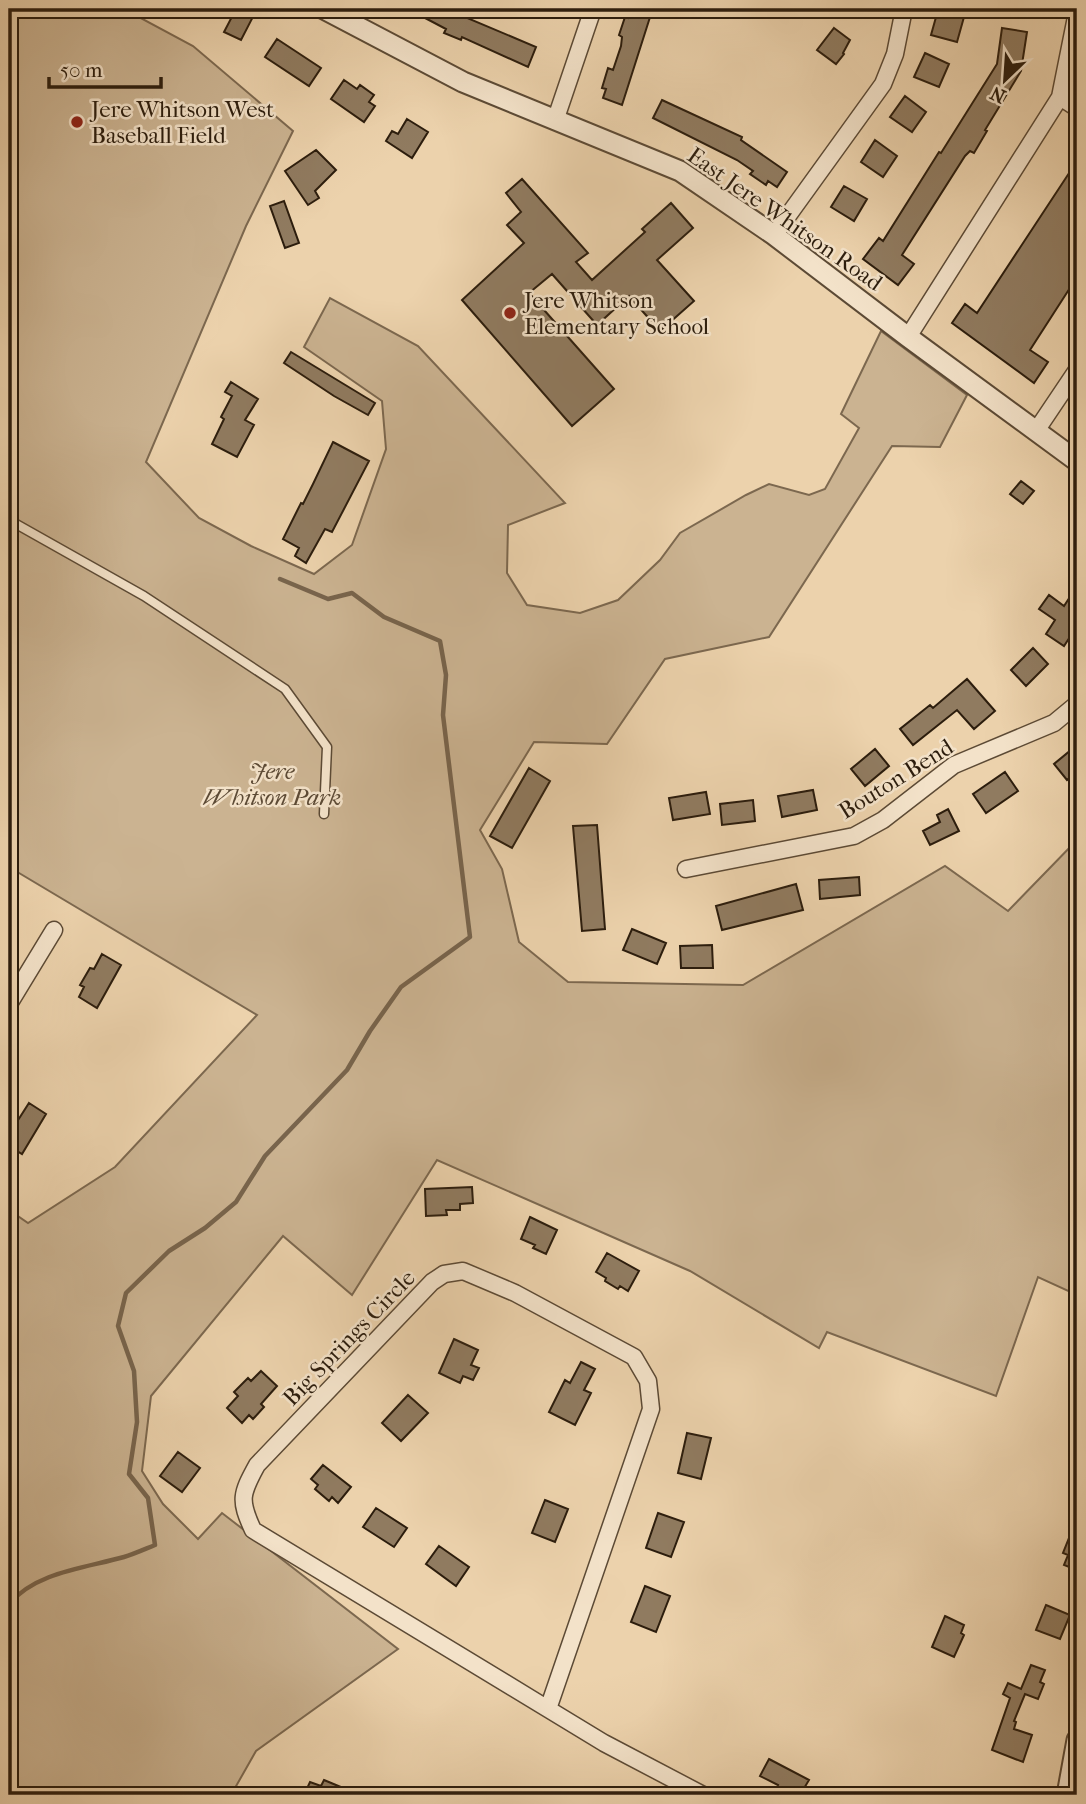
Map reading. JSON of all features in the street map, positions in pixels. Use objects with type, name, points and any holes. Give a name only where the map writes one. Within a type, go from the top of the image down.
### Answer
[{"type":"street","name":"East Jere Whitson Road","points":[[324,9],[463,82],[681,171],[774,236],[1077,461]]},
{"type":"street","points":[[555,121],[593,9]]},
{"type":"street","points":[[774,236],[883,84],[895,54],[904,9]]},
{"type":"street","points":[[908,337],[1060,97],[1077,12]]},
{"type":"street","points":[[1060,97],[1077,108]]},
{"type":"street","points":[[1036,431],[1077,370]]},
{"type":"street","name":"Bouton Bend","points":[[686,869],[854,836],[883,820],[954,765],[1054,723],[1077,704]]},
{"type":"street","points":[[9,1004],[54,930]]},
{"type":"street","name":"Big Springs Circle","points":[[548,1709],[650,1409],[648,1381],[634,1357],[515,1293],[463,1271],[444,1274],[432,1282],[257,1465],[242,1495],[243,1510],[253,1530],[604,1743],[704,1795]]},
{"type":"street","points":[[1067,1795],[1077,1740]]},
{"type":"lane","points":[[9,520],[144,596],[285,689],[327,747],[324,814]]},
{"type":"green space","name":"Jere Whitson Park","points":[[9,9],[124,9],[193,46],[293,131],[246,226],[146,462],[199,518],[251,546],[314,574],[352,545],[386,449],[382,401],[304,347],[330,298],[418,346],[565,503],[508,525],[507,573],[527,605],[580,613],[618,600],[660,560],[680,533],[746,495],[769,484],[809,495],[825,489],[859,428],[841,414],[881,331],[967,395],[940,447],[892,446],[769,637],[665,659],[607,744],[534,742],[480,830],[502,869],[519,942],[568,982],[743,985],[945,866],[1008,911],[1077,840],[1077,1295],[1038,1277],[996,1396],[827,1332],[819,1348],[690,1271],[437,1160],[352,1295],[283,1236],[151,1396],[142,1471],[163,1504],[198,1539],[222,1513],[398,1649],[256,1751],[231,1795],[9,1795],[9,1210],[28,1223],[115,1167],[257,1015],[9,867]]},
{"type":"building","points":[[236,9],[257,9],[241,40],[224,32]]},
{"type":"building","points":[[408,9],[446,9],[536,47],[528,67],[462,37],[461,40],[444,33],[446,29]]},
{"type":"building","points":[[631,9],[651,14],[622,105],[603,98],[606,89],[602,88],[608,68],[613,70],[621,46],[622,37],[619,35]]},
{"type":"building","points":[[938,10],[964,17],[957,42],[931,35]]},
{"type":"building","points":[[834,28],[850,40],[836,64],[817,50]]},
{"type":"building","points":[[1002,28],[1027,32],[1021,71],[974,153],[970,151],[965,156],[902,255],[914,264],[898,285],[863,259],[879,238],[883,241],[997,64]]},
{"type":"building","points":[[277,39],[321,68],[309,86],[265,57]]},
{"type":"building","points":[[925,53],[949,64],[939,87],[914,77]]},
{"type":"building","points":[[344,80],[357,89],[360,85],[374,95],[369,102],[375,106],[364,122],[331,99]]},
{"type":"building","points":[[905,96],[926,112],[912,132],[890,117]]},
{"type":"building","points":[[662,100],[742,137],[741,140],[787,172],[777,187],[768,181],[766,185],[750,174],[753,171],[737,160],[653,118]]},
{"type":"building","points":[[407,119],[428,132],[412,158],[386,141],[392,131],[398,134]]},
{"type":"building","points":[[875,140],[897,156],[883,177],[861,162]]},
{"type":"building","points":[[316,150],[336,170],[315,191],[319,198],[308,205],[285,171]]},
{"type":"building","points":[[1077,161],[1077,277],[1030,350],[1048,362],[1034,383],[952,323],[965,304],[977,313]]},
{"type":"building","name":"Jere Whitson Elementary School","points":[[522,179],[588,253],[576,262],[592,280],[645,232],[642,229],[671,203],[693,228],[657,260],[694,301],[660,331],[629,296],[597,325],[552,274],[529,293],[614,389],[572,426],[462,300],[524,243],[507,225],[521,212],[506,193]]},
{"type":"building","points":[[844,186],[867,199],[854,221],[831,207]]},
{"type":"building","points":[[284,201],[299,243],[285,248],[270,206]]},
{"type":"building","points":[[291,352],[375,403],[368,415],[284,363]]},
{"type":"building","points":[[231,382],[258,399],[245,420],[254,425],[237,457],[212,444],[232,396],[225,392]]},
{"type":"building","points":[[333,442],[369,461],[332,532],[325,529],[306,563],[295,556],[299,548],[283,539]]},
{"type":"building","points":[[1021,481],[1034,491],[1023,504],[1010,494]]},
{"type":"building","points":[[1077,586],[1077,626],[1064,646],[1046,634],[1055,620],[1039,609],[1049,595],[1064,606]]},
{"type":"building","points":[[1033,648],[1048,664],[1026,686],[1011,670]]},
{"type":"building","points":[[967,679],[995,711],[974,729],[957,710],[913,745],[900,729],[930,705],[933,708]]},
{"type":"building","points":[[875,749],[889,766],[865,786],[851,769]]},
{"type":"building","points":[[1071,750],[1077,757],[1077,772],[1067,780],[1054,764]]},
{"type":"building","points":[[529,768],[550,781],[512,848],[490,836]]},
{"type":"building","points":[[1005,772],[1018,791],[986,813],[973,794]]},
{"type":"building","points":[[813,790],[817,810],[782,817],[778,796]]},
{"type":"building","points":[[706,792],[710,814],[673,820],[669,798]]},
{"type":"building","points":[[753,800],[755,821],[722,825],[720,804]]},
{"type":"building","points":[[948,809],[959,831],[930,845],[923,831],[940,822],[937,815]]},
{"type":"building","points":[[597,825],[605,929],[582,931],[573,826]]},
{"type":"building","points":[[859,877],[860,895],[820,899],[819,880]]},
{"type":"building","points":[[796,884],[803,910],[722,930],[716,906]]},
{"type":"building","points":[[632,929],[666,943],[657,964],[623,950]]},
{"type":"building","points":[[712,945],[713,968],[681,968],[680,946]]},
{"type":"building","points":[[102,954],[121,965],[97,1008],[79,997],[84,987],[80,985],[90,968],[94,969]]},
{"type":"building","points":[[29,1103],[46,1114],[22,1154],[9,1146],[9,1126],[13,1128]]},
{"type":"building","points":[[472,1187],[473,1203],[460,1204],[460,1210],[446,1210],[447,1215],[426,1216],[425,1189]]},
{"type":"building","points":[[530,1217],[557,1230],[546,1254],[521,1239]]},
{"type":"building","points":[[607,1253],[639,1271],[628,1291],[620,1286],[618,1289],[596,1272]]},
{"type":"building","points":[[454,1339],[478,1350],[471,1365],[479,1368],[473,1380],[463,1376],[460,1383],[439,1373]]},
{"type":"building","points":[[581,1362],[595,1369],[584,1390],[591,1393],[575,1425],[549,1412],[565,1380],[570,1383]]},
{"type":"building","points":[[261,1371],[277,1386],[261,1404],[264,1407],[253,1419],[249,1415],[242,1423],[227,1408],[238,1396],[234,1392],[248,1378],[251,1381]]},
{"type":"building","points":[[408,1395],[428,1413],[401,1441],[382,1423]]},
{"type":"building","points":[[687,1433],[711,1438],[701,1479],[678,1473]]},
{"type":"building","points":[[178,1452],[200,1468],[182,1492],[160,1476]]},
{"type":"building","points":[[323,1465],[351,1487],[338,1503],[332,1497],[329,1501],[315,1489],[318,1485],[311,1479]]},
{"type":"building","points":[[545,1500],[568,1509],[555,1542],[532,1533]]},
{"type":"building","points":[[376,1508],[407,1528],[394,1547],[363,1527]]},
{"type":"building","points":[[658,1513],[684,1522],[671,1557],[646,1548]]},
{"type":"building","points":[[1077,1518],[1077,1570],[1064,1565],[1068,1555],[1063,1553]]},
{"type":"building","points":[[439,1546],[469,1567],[456,1586],[426,1564]]},
{"type":"building","points":[[645,1586],[670,1596],[656,1632],[631,1622]]},
{"type":"building","points":[[1046,1605],[1070,1615],[1060,1639],[1036,1630]]},
{"type":"building","points":[[945,1616],[964,1625],[961,1633],[964,1635],[954,1657],[932,1647]]},
{"type":"building","points":[[1031,1665],[1045,1670],[1040,1682],[1044,1684],[1038,1699],[1025,1694],[1014,1721],[1014,1729],[1032,1735],[1023,1762],[992,1750],[1010,1698],[1003,1694],[1008,1683],[1021,1689]]},
{"type":"building","points":[[769,1759],[809,1780],[800,1795],[788,1795],[776,1789],[778,1785],[760,1776]]},
{"type":"building","points":[[324,1780],[360,1795],[304,1795],[310,1782],[321,1786]]},
{"type":"waterway","points":[[9,1604],[20,1593],[47,1578],[124,1557],[155,1545],[148,1498],[129,1474],[137,1422],[134,1371],[118,1326],[126,1293],[169,1251],[205,1228],[236,1202],[265,1156],[347,1070],[401,987],[470,937],[443,715],[446,675],[440,641],[384,617],[352,593],[328,599],[280,579]]},
{"type":"place","name":"Jere Whitson West Baseball Field","points":[[77,122]]},
{"type":"place","name":"Jere Whitson Elementary School","points":[[510,313]]}]
